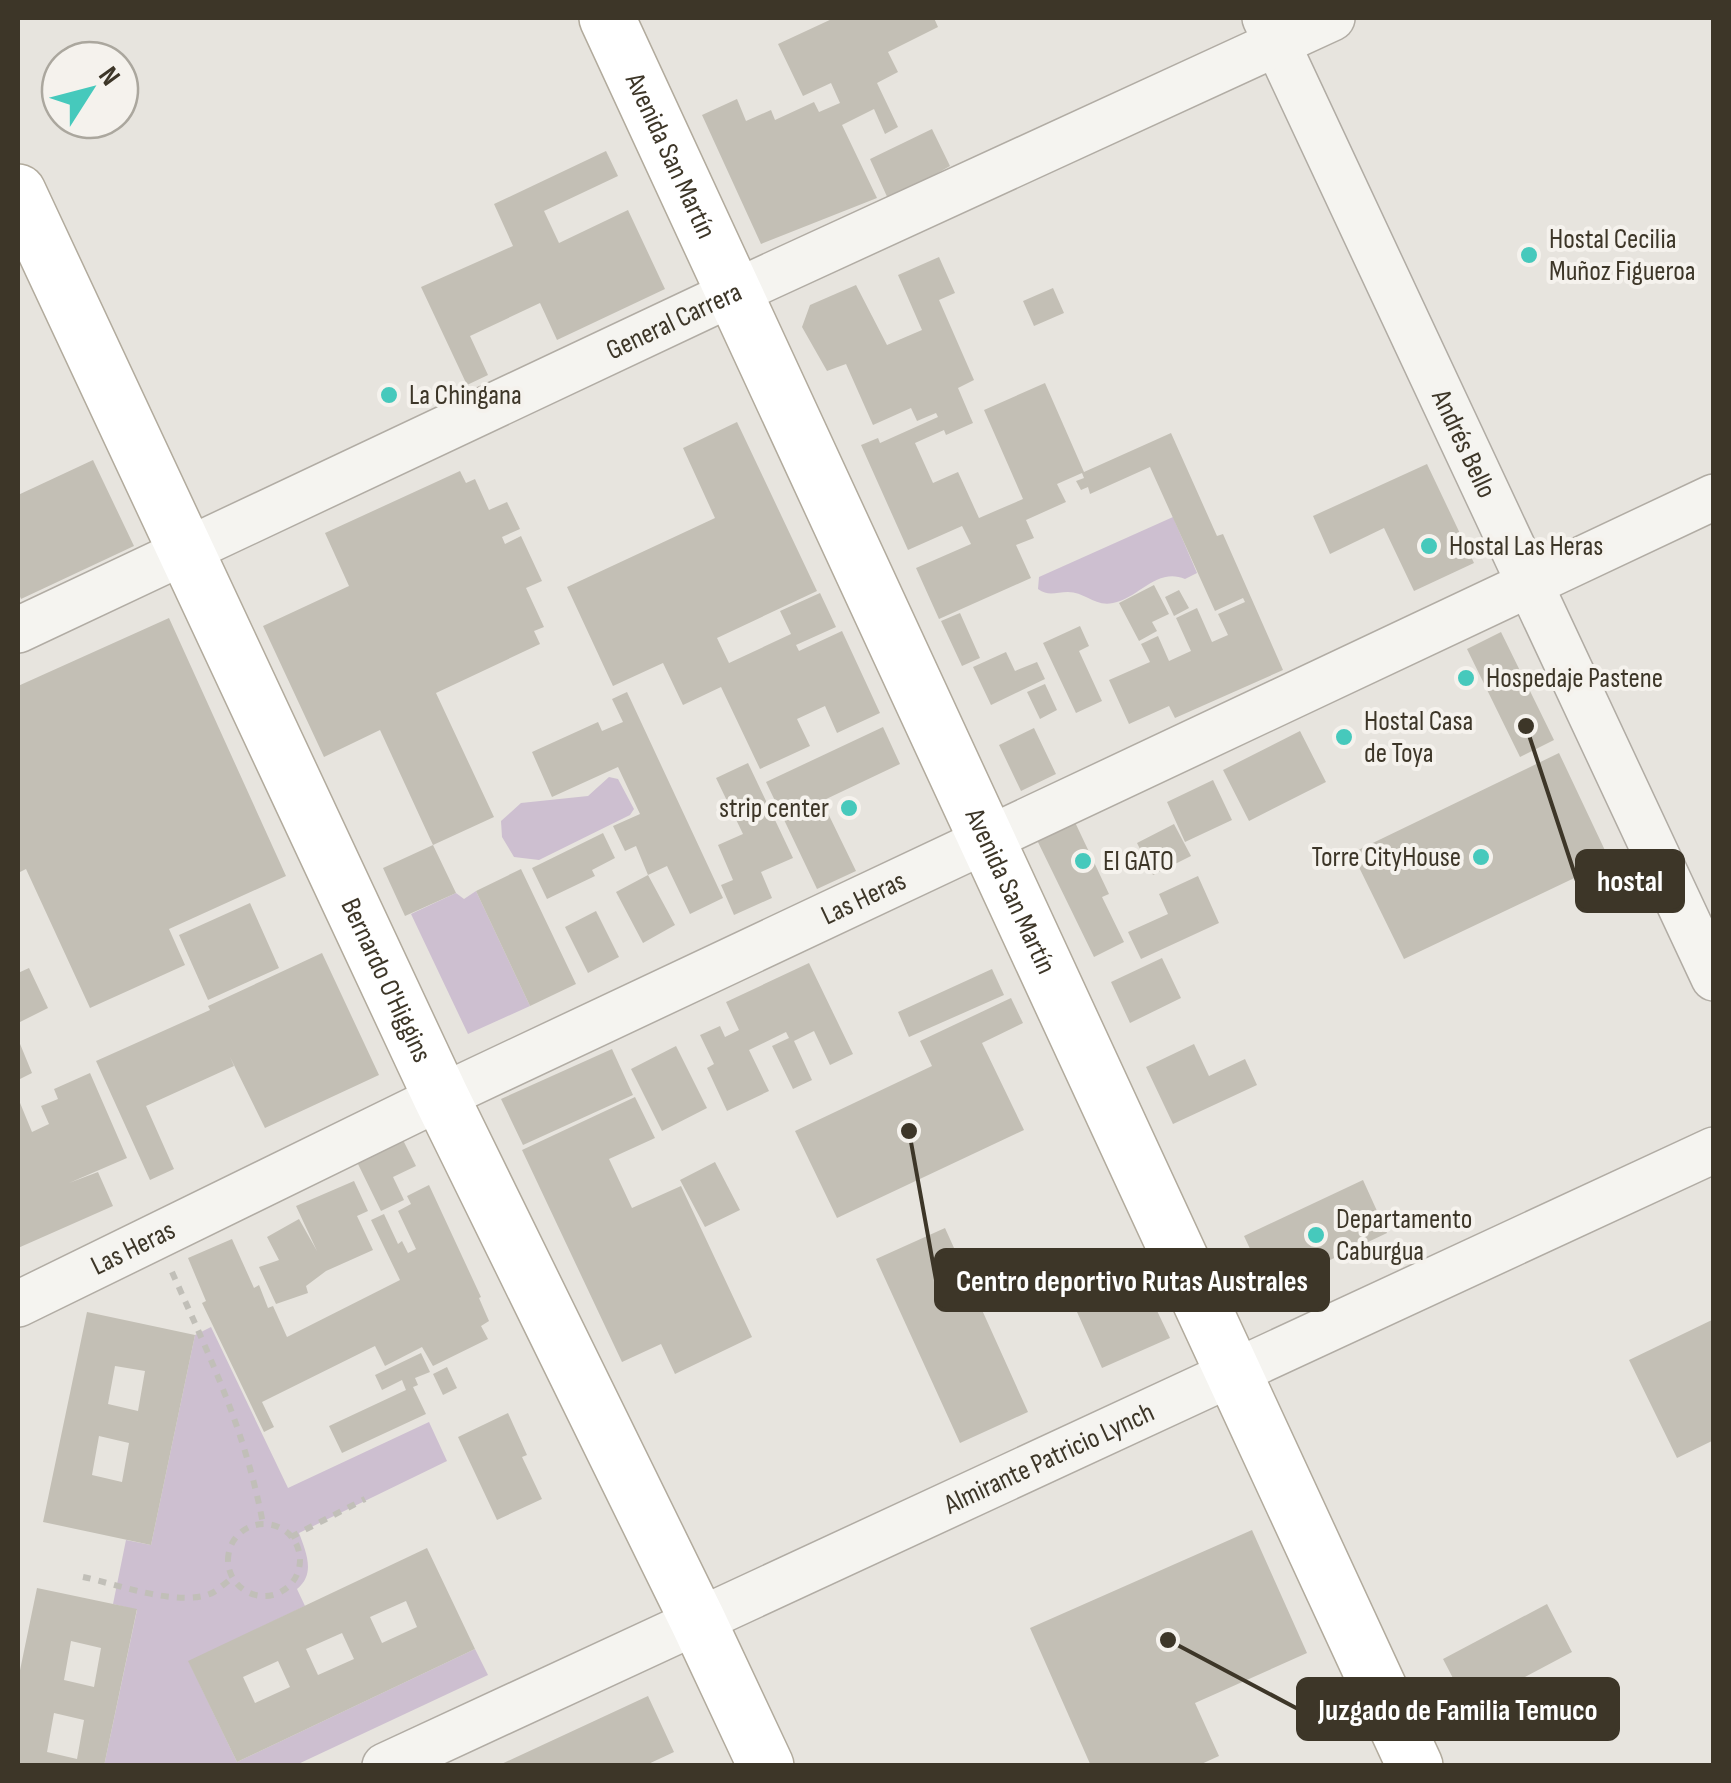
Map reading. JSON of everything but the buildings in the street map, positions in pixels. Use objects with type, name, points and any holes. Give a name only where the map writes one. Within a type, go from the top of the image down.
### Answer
[{"type":"main road","name":"Avenida San Martín","points":[[607,18],[1415,1766]]},
{"type":"main road","name":"Bernardo O'Higgins","points":[[18,192],[441,1097],[766,1766]]},
{"type":"street","name":"General Carrera","points":[[18,630],[734,293],[1271,30],[1332,18]]},
{"type":"street","name":"Andrés Bello","points":[[1271,30],[1714,978]]},
{"type":"street","name":"Las Heras","points":[[18,1304],[441,1097],[1714,497]]},
{"type":"street","name":"Almirante Patricio Lynch","points":[[384,1766],[1714,1150]]},
{"type":"path","points":[[172,1272],[237,1418],[250,1458],[262,1524]]},
{"type":"path","points":[[292,1537],[365,1499]]},
{"type":"path","points":[[262,1524],[292,1537],[299,1551],[300,1567],[294,1582],[282,1592],[250,1594],[232,1578],[228,1562],[231,1546],[240,1533],[262,1524]]},
{"type":"path","points":[[83,1576],[182,1598],[212,1593],[232,1578]]},
{"type":"shaded area","points":[[1173,517],[1197,573],[1185,579],[1175,576],[1157,580],[1107,604],[1074,593],[1038,589],[1039,577]]},
{"type":"shaded area","points":[[609,777],[618,779],[634,809],[630,815],[539,860],[514,857],[502,837],[501,821],[521,803],[588,796]]},
{"type":"shaded area","points":[[476,891],[530,1006],[468,1034],[411,914],[456,893],[464,899]]},
{"type":"shaded area","points":[[211,1327],[288,1488],[429,1422],[447,1461],[299,1533],[308,1570],[297,1589],[305,1606],[189,1662],[237,1762],[475,1649],[488,1675],[296,1765],[104,1766],[137,1610],[113,1604],[126,1540],[151,1545],[195,1335]]},
{"type":"place","name":"Hostal Cecilia Muñoz Figueroa","points":[[1529,255]]},
{"type":"place","name":"La Chingana","points":[[389,395]]},
{"type":"place","name":"Hostal Las Heras","points":[[1429,546]]},
{"type":"place","name":"Hospedaje Pastene","points":[[1466,678]]},
{"type":"place","name":"hostal","points":[[1526,726]]},
{"type":"place","name":"Hostal Casa de Toya","points":[[1344,737]]},
{"type":"place","name":"strip center","points":[[849,808]]},
{"type":"place","name":"Torre CityHouse","points":[[1481,857]]},
{"type":"place","name":"El GATO","points":[[1083,861]]},
{"type":"place","name":"Centro deportivo Rutas Australes","points":[[909,1131]]},
{"type":"place","name":"Departamento Caburgua","points":[[1316,1235]]},
{"type":"place","name":"Juzgado de Familia Temuco","points":[[1168,1640]]}]
